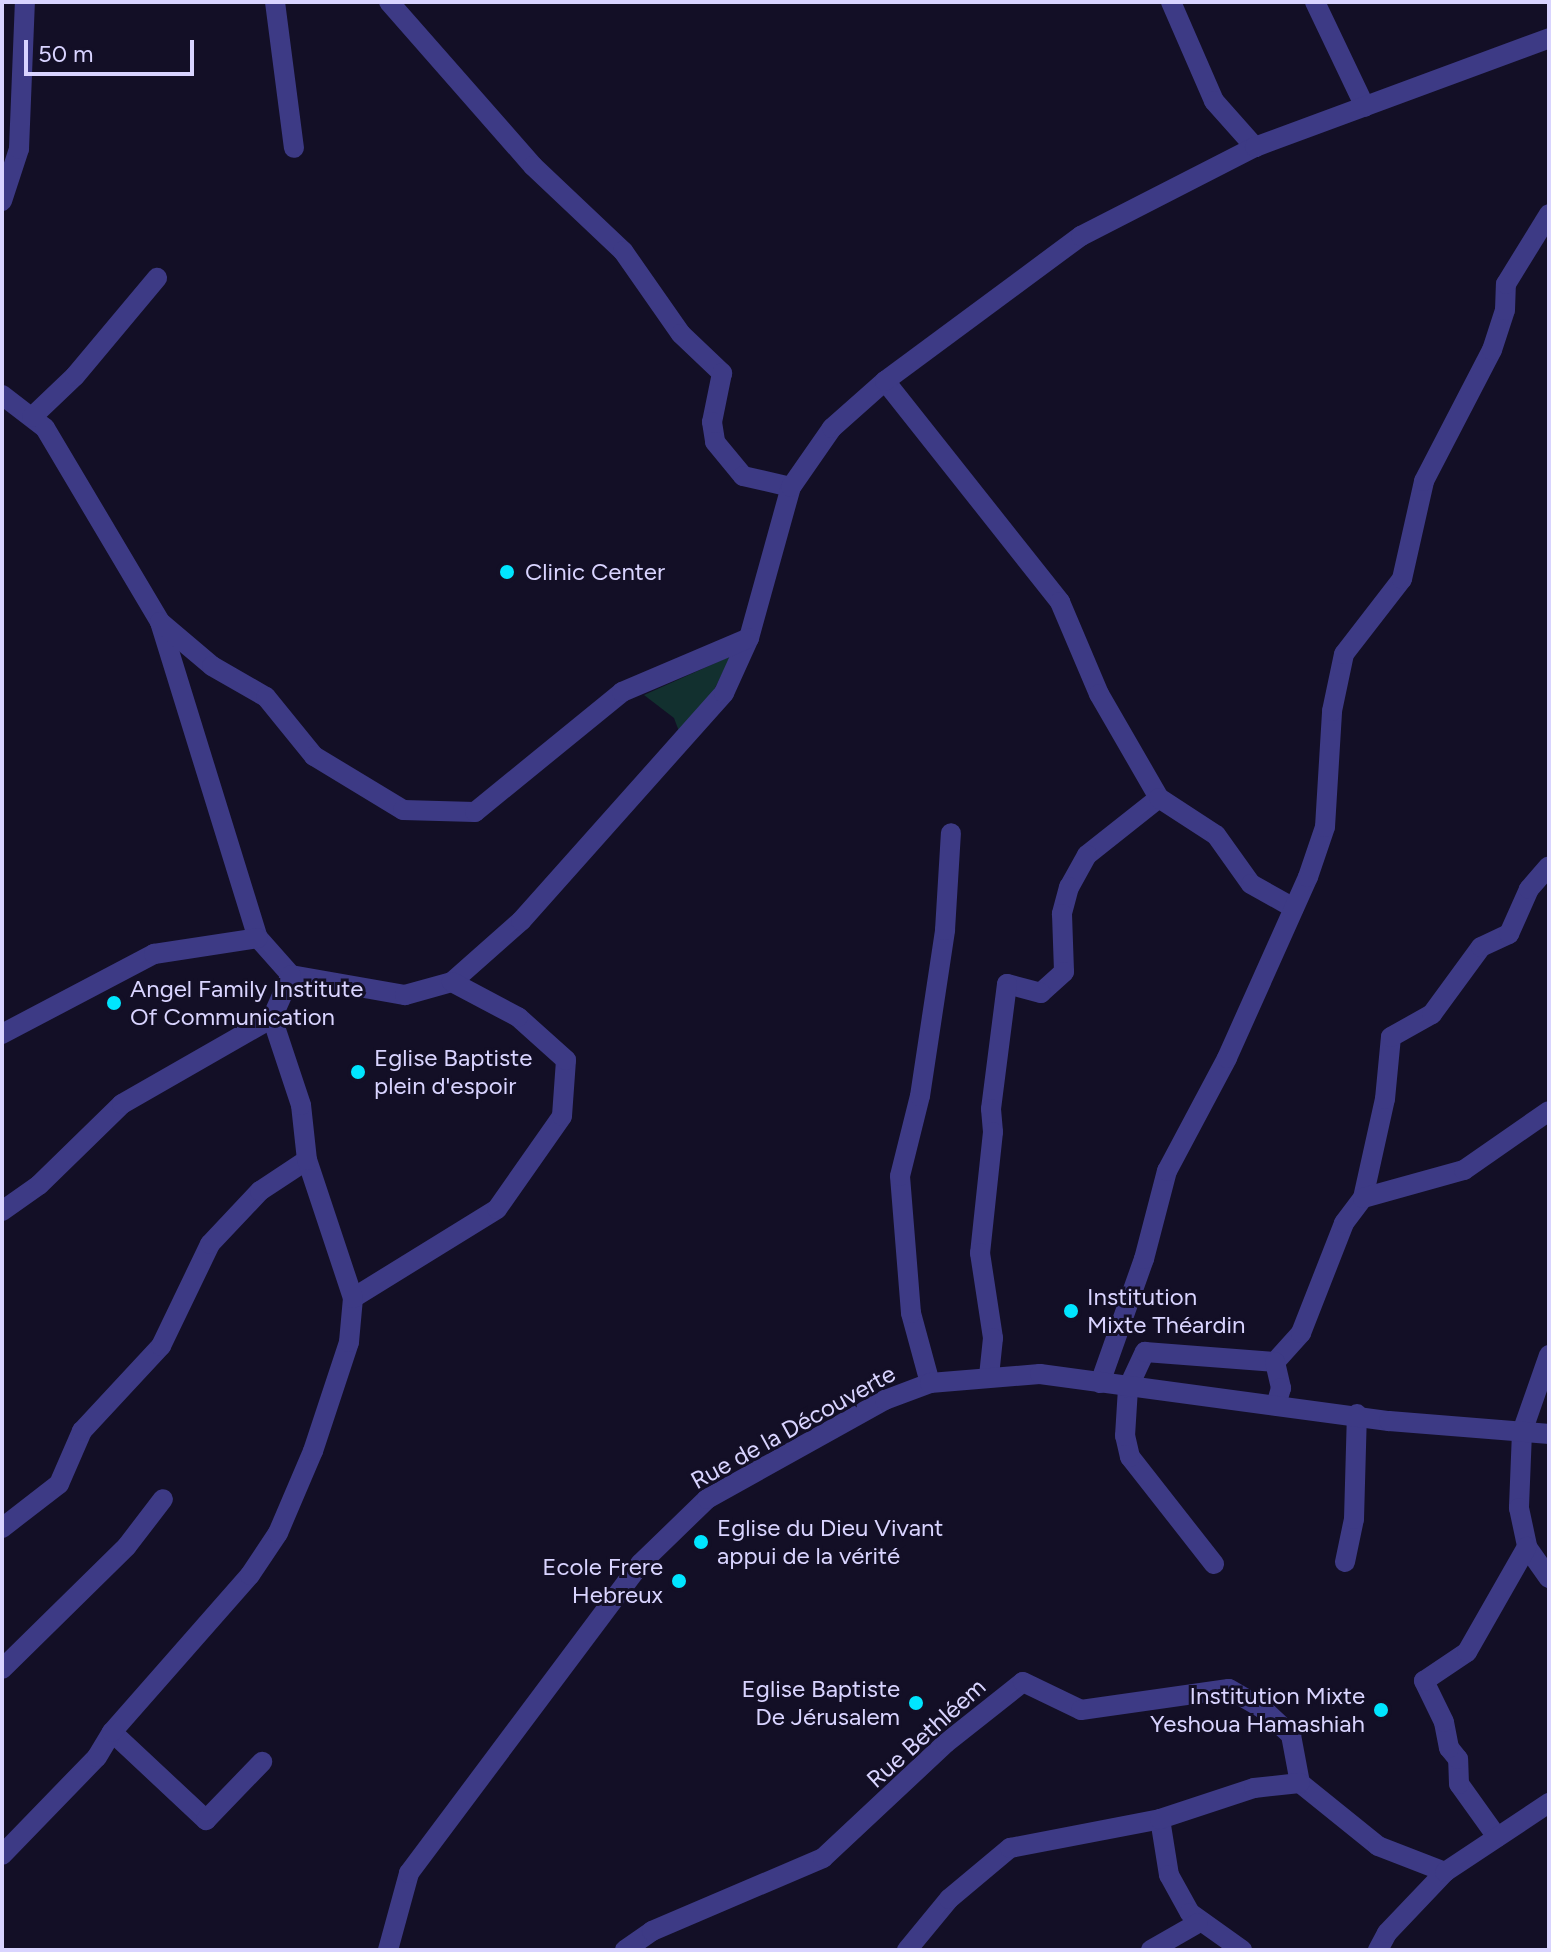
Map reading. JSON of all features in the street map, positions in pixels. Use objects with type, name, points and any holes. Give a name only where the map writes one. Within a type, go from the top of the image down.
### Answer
[{"type":"street","points":[[2,201],[19,149],[25,2]]},
{"type":"street","points":[[275,2],[294,148]]},
{"type":"street","points":[[389,2],[533,166],[623,251],[681,334],[722,373],[712,422],[715,442],[743,476],[791,487]]},
{"type":"street","points":[[1171,2],[1214,101],[1255,147]]},
{"type":"street","points":[[1315,2],[1365,107]]},
{"type":"street","points":[[2,395],[45,428],[160,622],[258,938],[291,975],[405,995],[452,982],[521,921],[724,693],[749,638],[791,487],[832,428],[885,381],[1081,236],[1255,147],[1549,38]]},
{"type":"street","points":[[1100,1383],[1144,1259],[1167,1171],[1227,1058],[1294,908],[1325,827],[1332,711],[1344,654],[1402,579],[1424,481],[1492,350],[1505,310],[1506,284],[1549,214]]},
{"type":"street","points":[[32,417],[75,376],[157,278]]},
{"type":"street","points":[[885,381],[1060,602],[1099,694],[1159,798],[1216,835],[1251,884],[1294,908]]},
{"type":"street","points":[[160,622],[212,666],[266,697],[314,756],[403,810],[475,812],[622,692],[749,638]]},
{"type":"street","points":[[989,1377],[993,1338],[980,1253],[1007,984],[1041,993],[1064,972],[1062,914],[1069,887],[1087,855],[1159,798]]},
{"type":"street","points":[[930,1383],[911,1313],[900,1176],[920,1096],[945,930],[951,833]]},
{"type":"street","points":[[1275,1362],[1301,1333],[1344,1223],[1363,1198],[1385,1099],[1391,1037],[1432,1014],[1481,947],[1509,934],[1529,889],[1549,866]]},
{"type":"street","points":[[2,1034],[154,954],[258,938]]},
{"type":"street","points":[[2,1211],[39,1185],[122,1104],[272,1018],[291,975]]},
{"type":"street","points":[[353,1298],[497,1209],[562,1116],[566,1060],[518,1017],[452,982]]},
{"type":"street","points":[[2,1855],[97,1757],[112,1732],[250,1575],[278,1533],[313,1451],[349,1342],[353,1298],[307,1160],[301,1105],[272,1018]]},
{"type":"street","points":[[1363,1198],[1464,1170],[1549,1111]]},
{"type":"street","points":[[2,1528],[59,1484],[82,1431],[161,1346],[210,1244],[260,1191],[307,1160]]},
{"type":"street","points":[[1214,1564],[1130,1457],[1125,1436],[1128,1388],[1145,1352],[1275,1362]]},
{"type":"street","points":[[1549,1355],[1522,1432],[1519,1508],[1527,1547],[1549,1578]]},
{"type":"street","points":[[1275,1362],[1281,1388],[1276,1405]]},
{"type":"street","name":"Rue de la Découverte","points":[[388,1950],[409,1873],[640,1564],[707,1499],[885,1400],[930,1383],[1040,1374],[1128,1388],[1549,1434]]},
{"type":"street","points":[[1345,1562],[1354,1519],[1357,1414]]},
{"type":"street","points":[[2,1669],[127,1546],[163,1499]]},
{"type":"street","points":[[1497,1837],[1459,1784],[1458,1759],[1449,1748],[1444,1722],[1424,1681],[1475,1642],[1527,1547]]},
{"type":"street","name":"Rue Bethléem","points":[[625,1950],[652,1931],[823,1858],[946,1743],[1023,1682],[1081,1710],[1229,1689],[1262,1708],[1291,1735],[1300,1783]]},
{"type":"street","points":[[112,1732],[206,1820],[262,1762]]},
{"type":"street","points":[[907,1950],[949,1899],[1010,1848],[1160,1819],[1254,1788],[1300,1783],[1378,1846],[1445,1872]]},
{"type":"street","points":[[1378,1950],[1387,1933],[1445,1872],[1549,1803]]},
{"type":"street","points":[[1160,1819],[1169,1875],[1198,1923],[1242,1950]]},
{"type":"street","points":[[1151,1950],[1198,1923]]},
{"type":"green space","points":[[731,656],[705,708],[680,734],[674,718],[644,695]]},
{"type":"place","name":"Clinic Center","points":[[507,572]]},
{"type":"place","name":"Angel Family Institute Of Communication","points":[[114,1003]]},
{"type":"place","name":"Eglise Baptiste plein d'espoir","points":[[358,1072]]},
{"type":"place","name":"Institution Mixte Théardin","points":[[1071,1311]]},
{"type":"place","name":"Eglise du Dieu Vivant appui de la vérité","points":[[701,1542]]},
{"type":"place","name":"Ecole Frere Hebreux","points":[[679,1581]]},
{"type":"place","name":"Eglise Baptiste De Jérusalem","points":[[916,1703]]},
{"type":"place","name":"Institution Mixte Yeshoua Hamashiah","points":[[1381,1710]]}]
